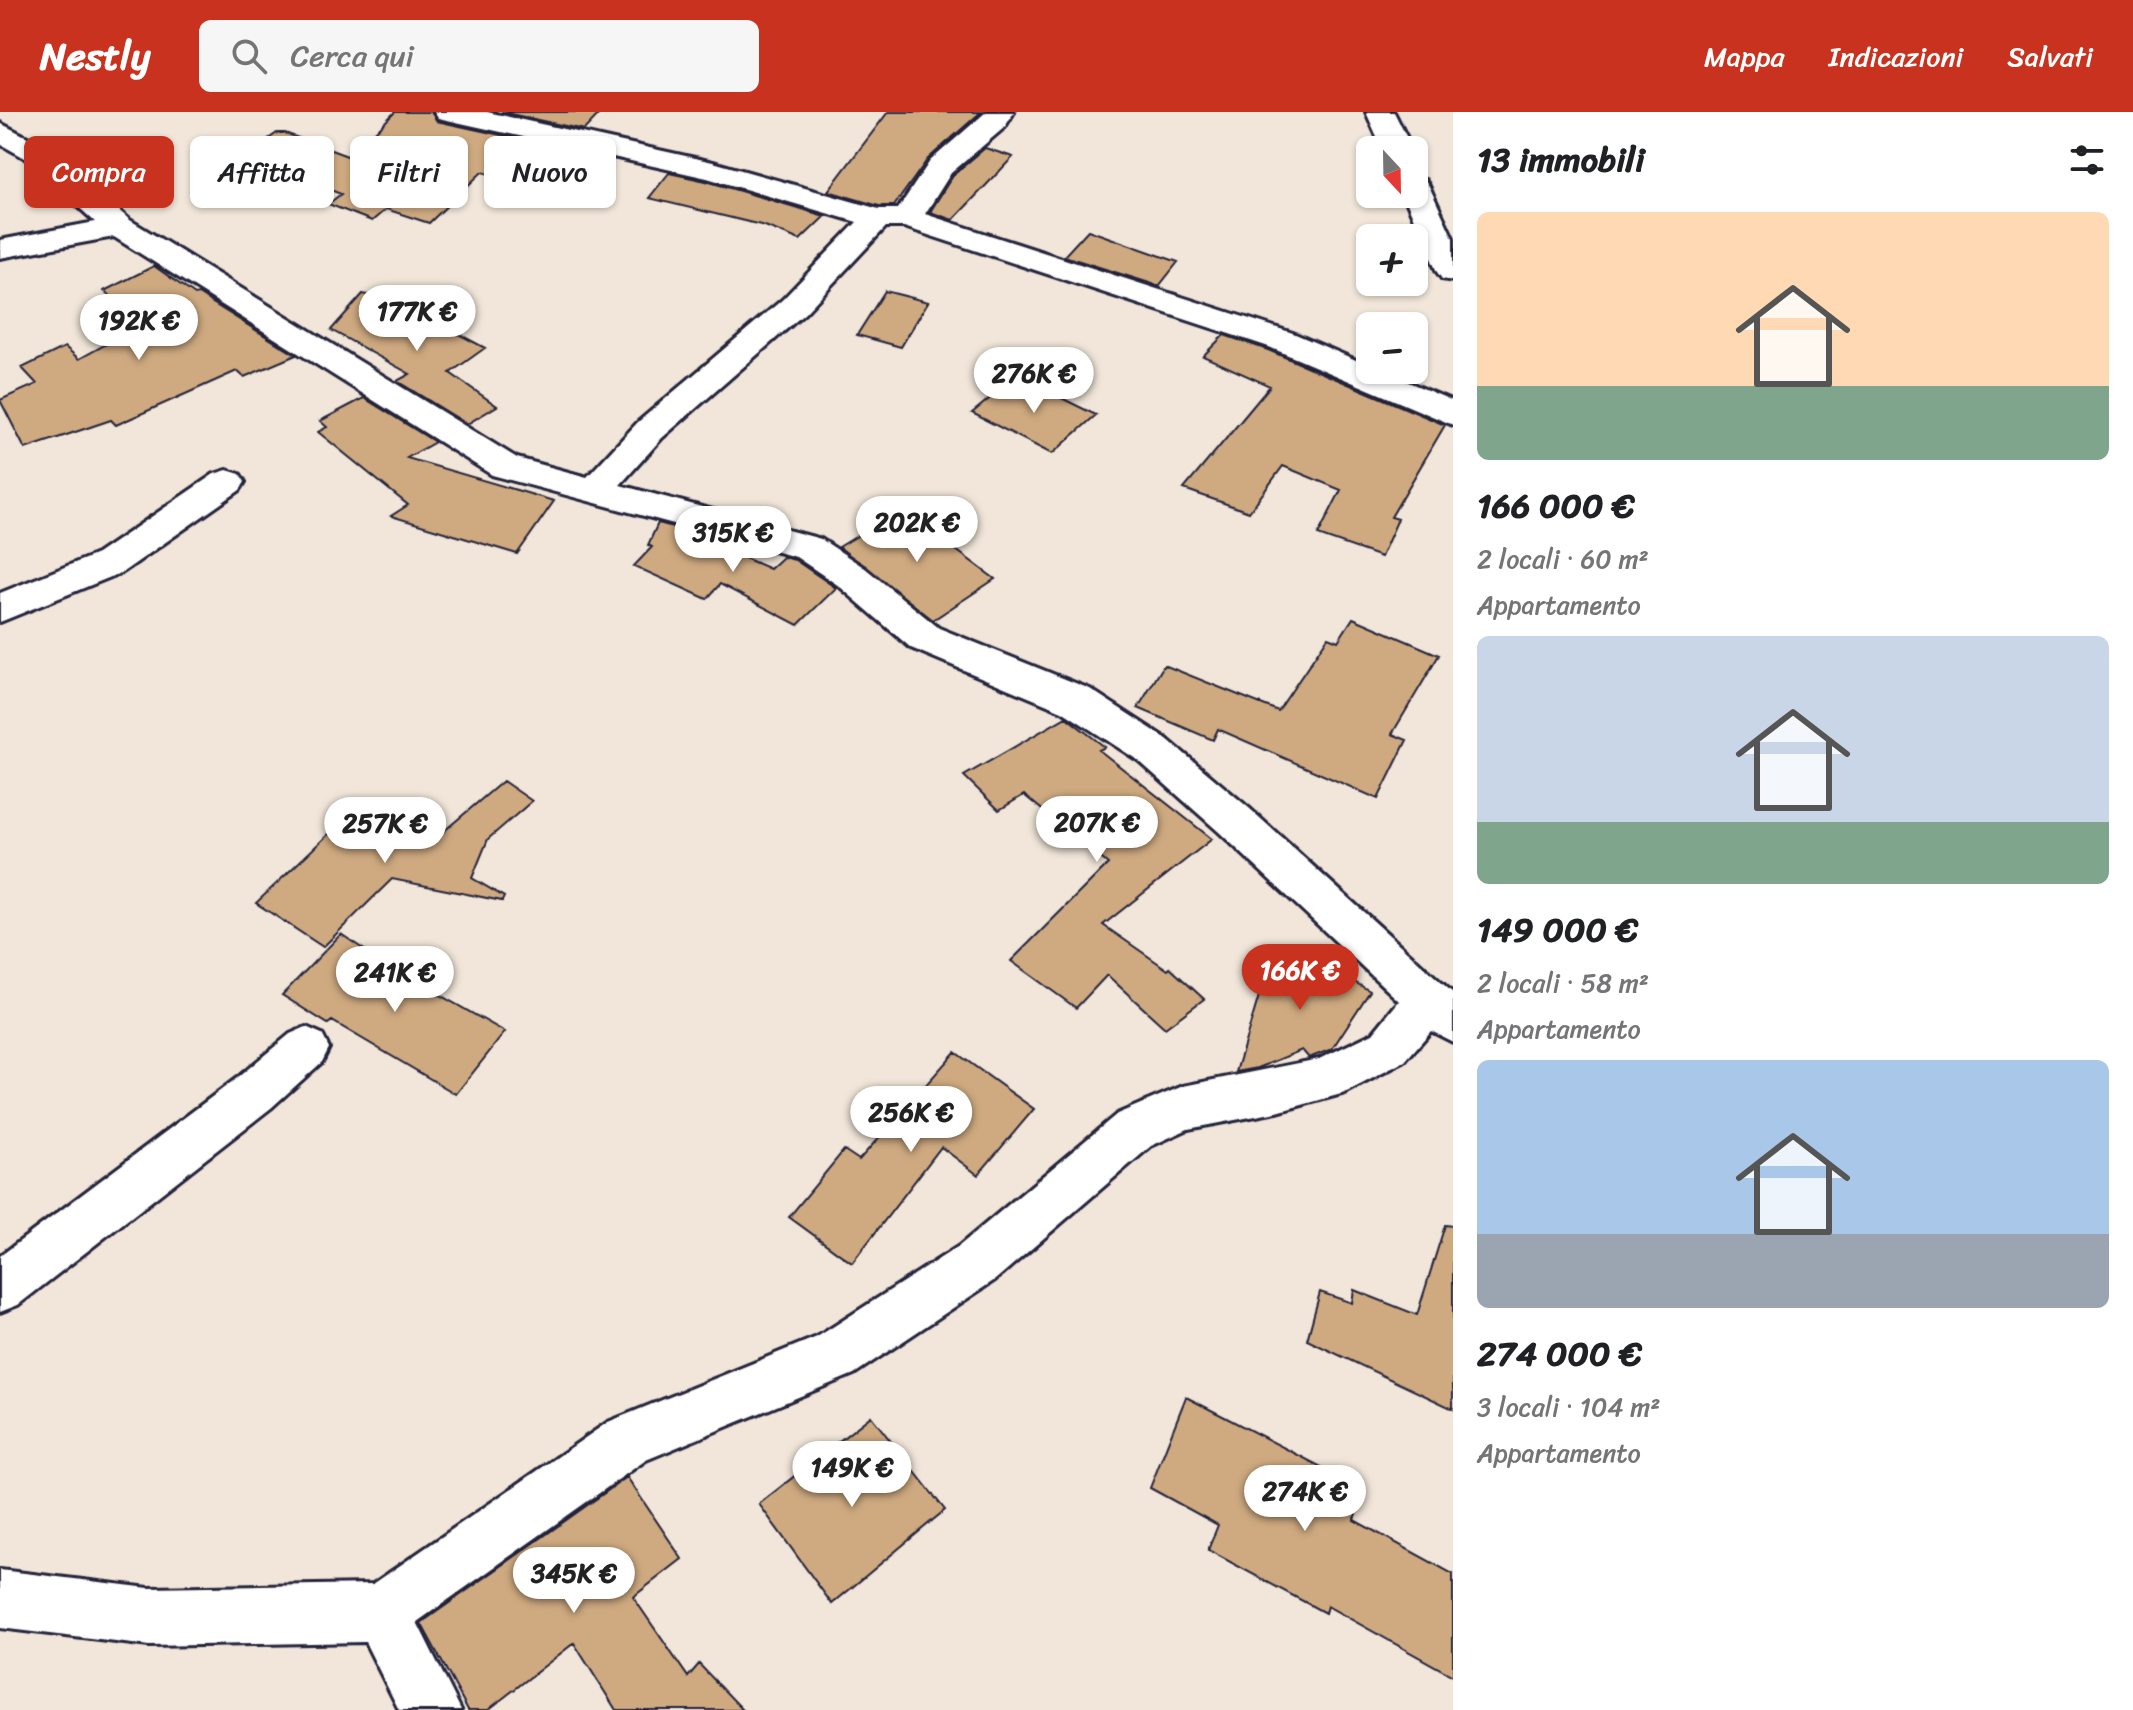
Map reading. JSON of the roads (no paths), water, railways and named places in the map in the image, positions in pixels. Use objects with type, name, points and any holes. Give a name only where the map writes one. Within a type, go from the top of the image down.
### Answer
[{"type":"street","points":[[448,112],[713,171],[892,218],[1281,340],[1453,414]]},
{"type":"street","points":[[596,489],[650,430],[892,218],[940,167],[995,121],[1000,112]]},
{"type":"street","points":[[1380,112],[1391,136]]},
{"type":"street","points":[[0,132],[35,152],[119,227],[505,467],[808,548],[852,577],[925,638],[1076,700],[1153,750],[1441,1011],[1389,1047],[1328,1078],[1183,1108],[1134,1130],[977,1263],[835,1356],[627,1441],[381,1613],[149,1617],[0,1599]]},
{"type":"street","points":[[1424,208],[1453,272]]},
{"type":"street","points":[[0,249],[119,227]]},
{"type":"street","points":[[0,608],[110,563],[227,482]]},
{"type":"street","points":[[0,1287],[254,1093],[306,1048]]},
{"type":"street","points":[[381,1613],[431,1710]]}]
